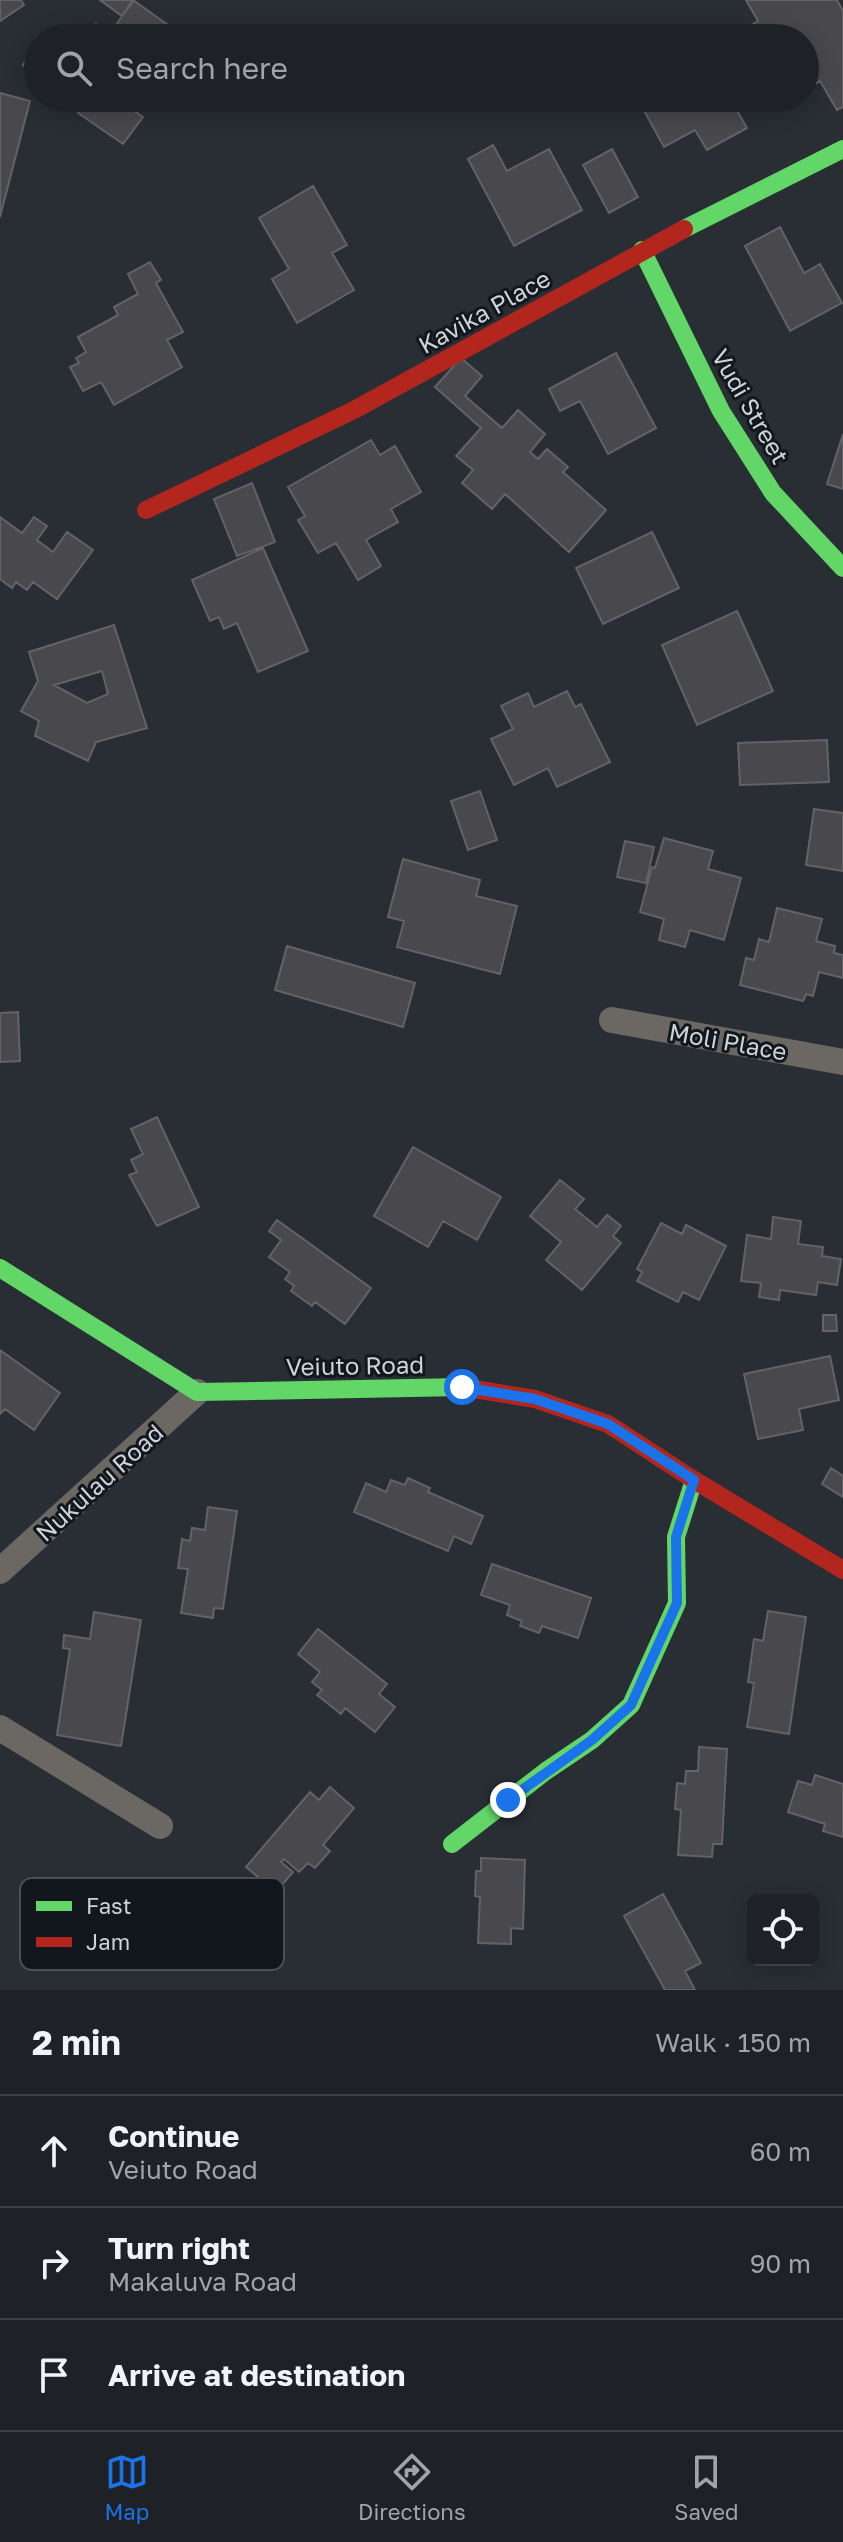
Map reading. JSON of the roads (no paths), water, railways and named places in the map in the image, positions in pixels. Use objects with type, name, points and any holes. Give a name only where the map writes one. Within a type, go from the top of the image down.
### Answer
[{"type":"street","name":"Kavika Place","points":[[146,510],[354,410],[642,250],[843,149]]},
{"type":"street","name":"Vudi Street","points":[[642,250],[721,411],[773,493],[843,568]]},
{"type":"street","name":"Moli Place","points":[[612,1020],[843,1062]]},
{"type":"street","points":[[0,1268],[197,1392]]},
{"type":"street","name":"Veiuto Road","points":[[197,1392],[462,1387],[535,1399],[608,1424],[843,1570]]},
{"type":"street","name":"Nukulau Road","points":[[0,1571],[197,1392]]},
{"type":"street","points":[[452,1844],[546,1771],[592,1740],[631,1705],[677,1603],[676,1537],[694,1480]]},
{"type":"street","points":[[0,1728],[160,1826]]}]
